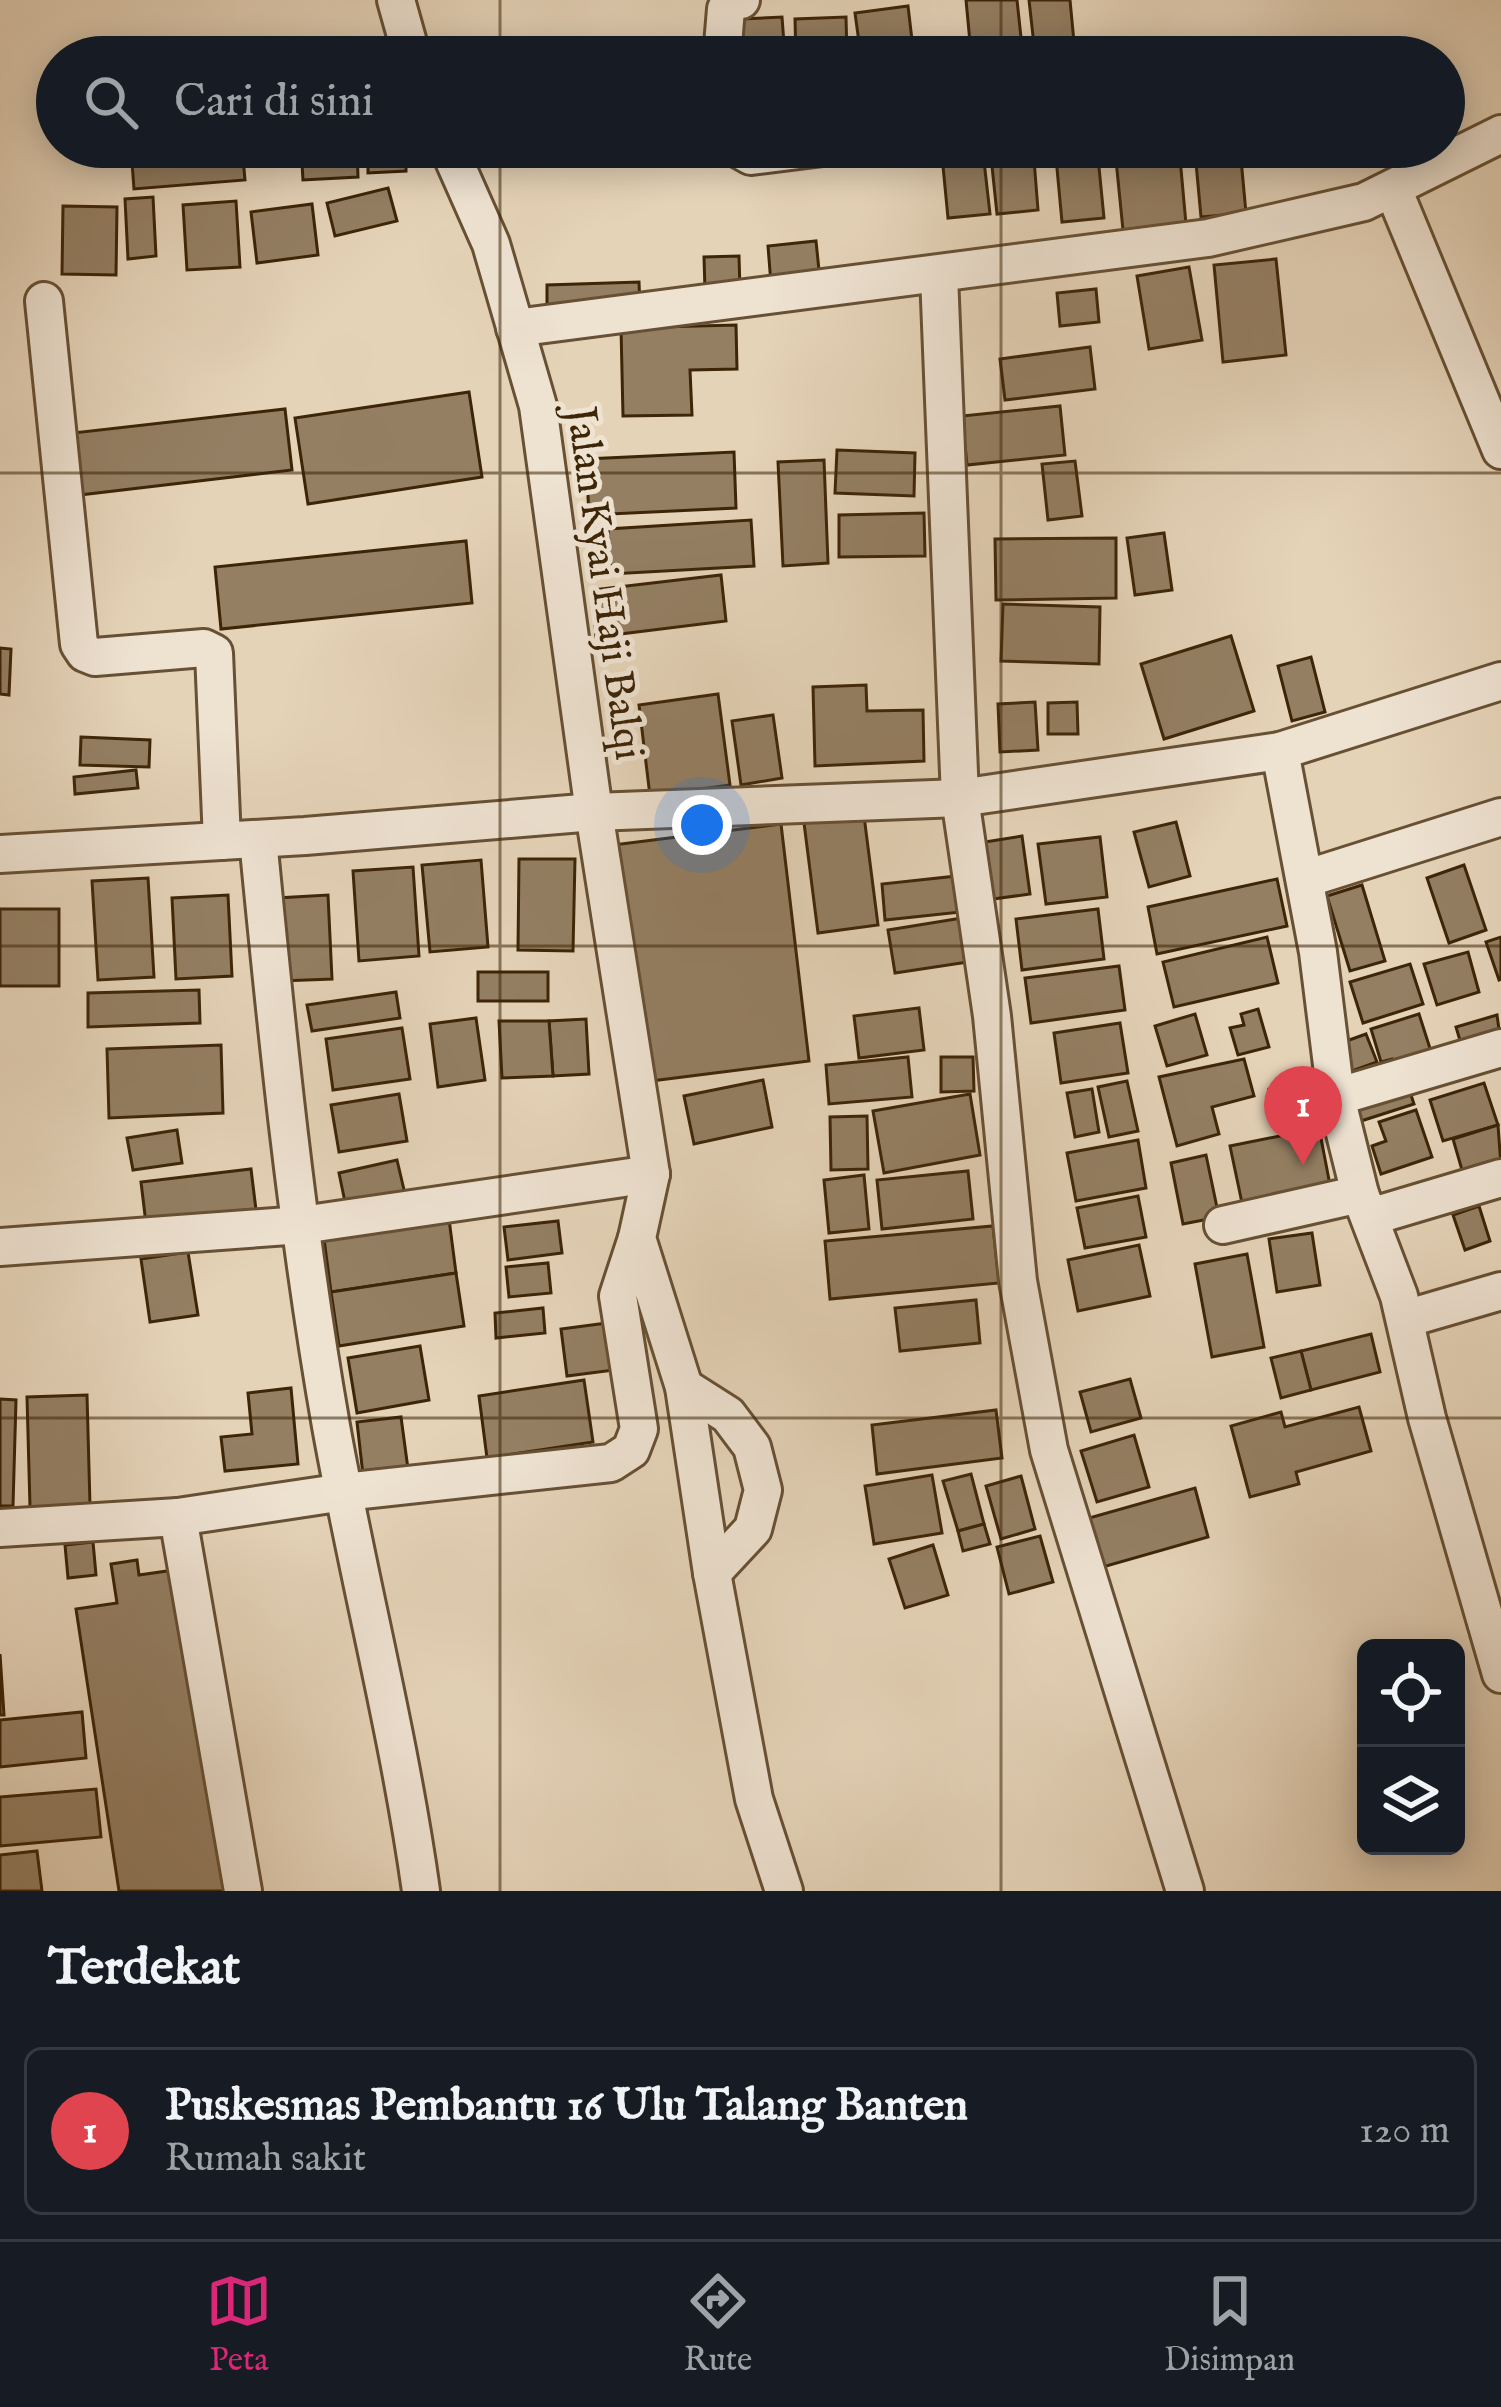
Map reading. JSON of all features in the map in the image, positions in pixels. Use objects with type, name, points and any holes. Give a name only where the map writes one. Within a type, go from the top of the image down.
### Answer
[{"type":"street","points":[[396,0],[406,36]]},
{"type":"street","points":[[724,36],[726,9],[741,0]]},
{"type":"street","points":[[1465,153],[1501,134]]},
{"type":"street","name":"Jalan Kyai Haji Balqi","points":[[0,854],[594,812],[538,406],[491,244],[457,168]]},
{"type":"street","points":[[515,328],[1208,238],[1346,207],[1435,168]]},
{"type":"street","points":[[1394,189],[1501,450]]},
{"type":"street","points":[[939,275],[960,798],[992,1016],[1018,1281],[1049,1450],[1185,1891]]},
{"type":"street","points":[[44,301],[79,644],[95,658],[204,648],[214,653],[221,841]]},
{"type":"street","points":[[0,1528],[178,1517],[344,1492],[611,1463],[631,1450],[639,1429],[618,1296],[638,1238],[651,1174],[594,812],[960,798],[1280,752],[1501,681]]},
{"type":"street","points":[[1280,752],[1305,879],[1336,1096],[1365,1205],[1405,1319],[1427,1418],[1500,1670]]},
{"type":"street","points":[[1305,879],[1501,817]]},
{"type":"street","points":[[258,839],[302,1226],[344,1492],[406,1781],[421,1891]]},
{"type":"street","points":[[1336,1096],[1501,1048]]},
{"type":"street","points":[[0,1247],[302,1226],[651,1174]]},
{"type":"street","points":[[1223,1225],[1365,1205],[1501,1178]]},
{"type":"street","points":[[638,1238],[684,1387],[754,1799],[784,1891]]},
{"type":"street","points":[[1405,1319],[1501,1291]]},
{"type":"street","points":[[684,1387],[728,1415],[752,1447],[764,1490],[753,1529],[712,1573]]},
{"type":"street","points":[[178,1517],[243,1891]]},
{"type":"building","points":[[966,0],[1017,0],[1021,36],[969,36]]},
{"type":"building","points":[[1029,0],[1070,0],[1073,36],[1033,36]]},
{"type":"building","points":[[908,6],[912,36],[858,36],[855,13]]},
{"type":"building","points":[[782,17],[783,36],[742,36],[741,19]]},
{"type":"building","points":[[846,17],[846,36],[795,36],[795,19]]},
{"type":"building","points":[[132,168],[244,168],[245,180],[134,189]]},
{"type":"building","points":[[302,168],[358,168],[358,177],[303,180]]},
{"type":"building","points":[[368,168],[406,168],[406,171],[368,173]]},
{"type":"building","points":[[943,168],[985,168],[990,214],[948,218]]},
{"type":"building","points":[[992,168],[1035,168],[1038,210],[997,214]]},
{"type":"building","points":[[1057,168],[1099,168],[1104,218],[1062,222]]},
{"type":"building","points":[[1117,168],[1181,168],[1186,224],[1123,230]]},
{"type":"building","points":[[1196,168],[1242,168],[1246,213],[1201,217]]},
{"type":"building","points":[[388,188],[397,221],[335,236],[327,203]]},
{"type":"building","points":[[153,197],[156,256],[128,259],[125,199]]},
{"type":"building","points":[[236,201],[240,267],[187,270],[183,205]]},
{"type":"building","points":[[312,204],[318,255],[257,263],[251,212]]},
{"type":"building","points":[[63,206],[117,207],[116,275],[62,274]]},
{"type":"building","points":[[816,241],[820,280],[771,284],[768,246]]},
{"type":"building","points":[[739,256],[740,290],[705,290],[704,257]]},
{"type":"building","points":[[1276,259],[1286,355],[1223,362],[1214,265]]},
{"type":"building","points":[[1189,267],[1202,340],[1149,349],[1137,276]]},
{"type":"building","points":[[639,282],[640,308],[547,311],[547,285]]},
{"type":"building","points":[[1096,289],[1099,322],[1060,326],[1057,293]]},
{"type":"building","points":[[736,325],[737,369],[690,370],[692,415],[623,416],[621,328]]},
{"type":"building","points":[[1090,347],[1095,389],[1005,400],[1000,359]]},
{"type":"building","points":[[469,392],[482,477],[308,504],[295,418]]},
{"type":"building","points":[[1060,406],[1065,455],[967,465],[962,416]]},
{"type":"building","points":[[285,409],[292,470],[71,496],[64,434]]},
{"type":"building","points":[[837,450],[915,453],[914,496],[835,493]]},
{"type":"building","points":[[734,452],[736,508],[589,515],[586,459]]},
{"type":"building","points":[[824,460],[828,563],[783,566],[778,462]]},
{"type":"building","points":[[1075,461],[1082,516],[1048,520],[1042,464]]},
{"type":"building","points":[[924,513],[925,556],[839,557],[839,515]]},
{"type":"building","points":[[751,520],[754,566],[611,574],[608,529]]},
{"type":"building","points":[[1164,533],[1172,590],[1135,595],[1127,538]]},
{"type":"building","points":[[1116,538],[1116,598],[996,600],[995,539]]},
{"type":"building","points":[[466,541],[472,603],[221,629],[215,567]]},
{"type":"building","points":[[721,575],[726,621],[596,637],[592,590]]},
{"type":"building","points":[[1003,604],[1100,607],[1099,664],[1001,661]]},
{"type":"building","points":[[1231,636],[1254,711],[1164,739],[1141,664]]},
{"type":"building","points":[[0,648],[11,649],[9,695],[0,694]]},
{"type":"building","points":[[1311,657],[1325,712],[1292,721],[1278,666]]},
{"type":"building","points":[[866,685],[867,711],[923,710],[924,761],[815,766],[813,687]]},
{"type":"building","points":[[718,694],[730,785],[650,796],[639,705]]},
{"type":"building","points":[[1035,702],[1038,750],[1000,752],[998,704]]},
{"type":"building","points":[[1077,702],[1078,734],[1048,734],[1048,703]]},
{"type":"building","points":[[773,715],[782,778],[741,785],[732,721]]},
{"type":"building","points":[[81,737],[150,740],[149,767],[80,765]]},
{"type":"building","points":[[136,770],[138,788],[75,794],[74,777]]},
{"type":"building","points":[[864,816],[878,925],[818,933],[804,823]]},
{"type":"building","points":[[1176,822],[1190,876],[1149,887],[1134,832]]},
{"type":"building","points":[[781,824],[809,1061],[643,1082],[613,845]]},
{"type":"building","points":[[1022,836],[1030,894],[993,899],[985,842]]},
{"type":"building","points":[[1100,837],[1107,897],[1046,904],[1038,844]]},
{"type":"building","points":[[519,859],[575,859],[573,951],[518,950]]},
{"type":"building","points":[[481,860],[488,947],[430,952],[422,865]]},
{"type":"building","points":[[1464,865],[1486,930],[1449,943],[1427,878]]},
{"type":"building","points":[[413,867],[419,956],[359,961],[353,871]]},
{"type":"building","points":[[957,876],[961,912],[885,920],[882,884]]},
{"type":"building","points":[[148,878],[154,977],[98,980],[92,881]]},
{"type":"building","points":[[1277,879],[1287,926],[1157,954],[1148,907]]},
{"type":"building","points":[[1362,885],[1385,961],[1350,971],[1327,896]]},
{"type":"building","points":[[228,895],[232,976],[176,979],[172,898]]},
{"type":"building","points":[[328,895],[332,979],[281,981],[277,898]]},
{"type":"building","points":[[0,909],[59,909],[59,986],[0,986]]},
{"type":"building","points":[[1098,909],[1104,959],[1022,970],[1016,919]]},
{"type":"building","points":[[962,918],[968,962],[895,973],[888,930]]},
{"type":"building","points":[[1267,937],[1278,983],[1174,1007],[1163,962]]},
{"type":"building","points":[[1501,937],[1501,979],[1499,980],[1486,942]]},
{"type":"building","points":[[1468,952],[1479,992],[1437,1005],[1424,964]]},
{"type":"building","points":[[1410,964],[1423,1004],[1363,1023],[1350,982]]},
{"type":"building","points":[[1119,966],[1125,1010],[1031,1023],[1025,978]]},
{"type":"building","points":[[478,972],[548,972],[548,1001],[478,1001]]},
{"type":"building","points":[[199,990],[200,1023],[88,1027],[88,993]]},
{"type":"building","points":[[396,992],[400,1018],[312,1031],[307,1005]]},
{"type":"building","points":[[919,1008],[924,1050],[859,1058],[854,1016]]},
{"type":"building","points":[[1258,1009],[1269,1047],[1238,1055],[1230,1028],[1244,1025],[1241,1014]]},
{"type":"building","points":[[1195,1014],[1207,1055],[1167,1066],[1155,1026]]},
{"type":"building","points":[[1419,1014],[1435,1064],[1397,1076],[1392,1059],[1381,1062],[1371,1029]]},
{"type":"building","points":[[1497,1015],[1501,1044],[1464,1054],[1456,1027]]},
{"type":"building","points":[[476,1018],[485,1080],[438,1087],[430,1024]]},
{"type":"building","points":[[586,1019],[589,1074],[553,1076],[549,1021]]},
{"type":"building","points":[[499,1021],[549,1021],[553,1076],[502,1078]]},
{"type":"building","points":[[1120,1023],[1128,1073],[1061,1083],[1054,1033]]},
{"type":"building","points":[[402,1028],[410,1079],[333,1090],[326,1039]]},
{"type":"building","points":[[1366,1034],[1377,1062],[1352,1071],[1341,1043]]},
{"type":"building","points":[[221,1045],[223,1113],[109,1118],[107,1049]]},
{"type":"building","points":[[908,1057],[912,1097],[829,1104],[826,1065]]},
{"type":"building","points":[[941,1057],[973,1057],[974,1091],[941,1092]]},
{"type":"building","points":[[1244,1059],[1254,1096],[1212,1107],[1219,1134],[1177,1146],[1159,1077]]},
{"type":"building","points":[[1325,1076],[1334,1116],[1278,1129],[1269,1089]]},
{"type":"building","points":[[763,1080],[772,1127],[694,1144],[684,1096]]},
{"type":"building","points":[[1406,1080],[1414,1104],[1361,1121],[1354,1098]]},
{"type":"building","points":[[1127,1081],[1138,1131],[1109,1137],[1098,1087]]},
{"type":"building","points":[[1484,1083],[1498,1125],[1443,1141],[1430,1100]]},
{"type":"building","points":[[1092,1089],[1099,1132],[1075,1137],[1067,1093]]},
{"type":"building","points":[[399,1094],[407,1141],[339,1152],[331,1105]]},
{"type":"building","points":[[970,1094],[980,1155],[884,1173],[873,1111]]},
{"type":"building","points":[[1416,1110],[1432,1157],[1381,1174],[1372,1146],[1386,1141],[1379,1122]]},
{"type":"building","points":[[867,1116],[868,1169],[831,1170],[830,1117]]},
{"type":"building","points":[[1498,1125],[1501,1166],[1464,1177],[1453,1139]]},
{"type":"building","points":[[1319,1128],[1330,1185],[1242,1203],[1230,1146]]},
{"type":"building","points":[[177,1130],[182,1163],[133,1170],[127,1138]]},
{"type":"building","points":[[1138,1140],[1146,1188],[1076,1201],[1067,1153]]},
{"type":"building","points":[[1206,1155],[1219,1217],[1183,1224],[1171,1163]]},
{"type":"building","points":[[397,1160],[405,1194],[346,1207],[339,1173]]},
{"type":"building","points":[[251,1169],[257,1218],[147,1232],[141,1182]]},
{"type":"building","points":[[968,1171],[973,1219],[882,1229],[877,1180]]},
{"type":"building","points":[[864,1175],[869,1229],[829,1233],[824,1180]]},
{"type":"building","points":[[1138,1196],[1146,1237],[1085,1248],[1077,1208]]},
{"type":"building","points":[[1479,1206],[1490,1241],[1465,1250],[1453,1215]]},
{"type":"building","points":[[449,1219],[456,1273],[331,1292],[324,1239]]},
{"type":"building","points":[[558,1221],[562,1253],[508,1260],[504,1227]]},
{"type":"building","points":[[993,1226],[999,1283],[830,1299],[825,1241]]},
{"type":"building","points":[[1312,1233],[1320,1285],[1277,1292],[1269,1239]]},
{"type":"building","points":[[1139,1245],[1150,1296],[1078,1311],[1068,1260]]},
{"type":"building","points":[[188,1252],[198,1315],[150,1322],[141,1259]]},
{"type":"building","points":[[1247,1254],[1264,1347],[1212,1357],[1195,1264]]},
{"type":"building","points":[[548,1263],[551,1293],[509,1297],[506,1267]]},
{"type":"building","points":[[456,1273],[464,1326],[339,1346],[331,1292]]},
{"type":"building","points":[[976,1300],[980,1343],[900,1351],[895,1308]]},
{"type":"building","points":[[543,1308],[545,1333],[496,1338],[495,1313]]},
{"type":"building","points":[[607,1323],[614,1370],[567,1376],[561,1329]]},
{"type":"building","points":[[1371,1334],[1380,1372],[1311,1390],[1301,1351]]},
{"type":"building","points":[[420,1346],[429,1400],[357,1413],[348,1358]]},
{"type":"building","points":[[1301,1351],[1311,1390],[1281,1398],[1271,1358]]},
{"type":"building","points":[[1130,1379],[1141,1418],[1091,1432],[1080,1392]]},
{"type":"building","points":[[584,1380],[593,1442],[487,1458],[479,1396]]},
{"type":"building","points":[[291,1388],[298,1464],[225,1471],[221,1437],[252,1434],[248,1393]]},
{"type":"building","points":[[87,1395],[90,1505],[30,1507],[27,1397]]},
{"type":"building","points":[[0,1399],[16,1400],[13,1506],[0,1506]]},
{"type":"building","points":[[1359,1407],[1371,1451],[1296,1472],[1299,1484],[1250,1497],[1231,1426],[1281,1412],[1285,1427]]},
{"type":"building","points":[[996,1410],[1002,1458],[877,1474],[872,1425]]},
{"type":"building","points":[[401,1417],[408,1469],[363,1475],[357,1422]]},
{"type":"building","points":[[1134,1435],[1149,1487],[1097,1502],[1081,1451]]},
{"type":"building","points":[[971,1474],[984,1524],[958,1531],[943,1481]]},
{"type":"building","points":[[932,1475],[942,1533],[874,1544],[865,1486]]},
{"type":"building","points":[[1021,1476],[1035,1529],[1001,1539],[986,1486]]},
{"type":"building","points":[[1195,1488],[1208,1537],[1096,1569],[1082,1520]]},
{"type":"building","points":[[984,1524],[990,1544],[963,1551],[958,1531]]},
{"type":"building","points":[[1040,1536],[1053,1582],[1009,1594],[997,1547]]},
{"type":"building","points":[[93,1542],[96,1575],[68,1578],[65,1545]]},
{"type":"building","points":[[933,1545],[948,1595],[905,1608],[889,1559]]},
{"type":"building","points":[[137,1560],[139,1575],[181,1569],[229,1891],[119,1891],[76,1609],[117,1603],[111,1564]]},
{"type":"building","points":[[0,1654],[4,1715],[0,1715]]},
{"type":"building","points":[[82,1712],[86,1758],[0,1767],[0,1720]]},
{"type":"building","points":[[96,1789],[101,1837],[0,1846],[0,1797]]},
{"type":"building","points":[[37,1851],[42,1891],[0,1891],[0,1855]]},
{"type":"place","name":"Puskesmas Pembantu 16 Ulu Talang Banten","points":[[1303,1165]]}]
